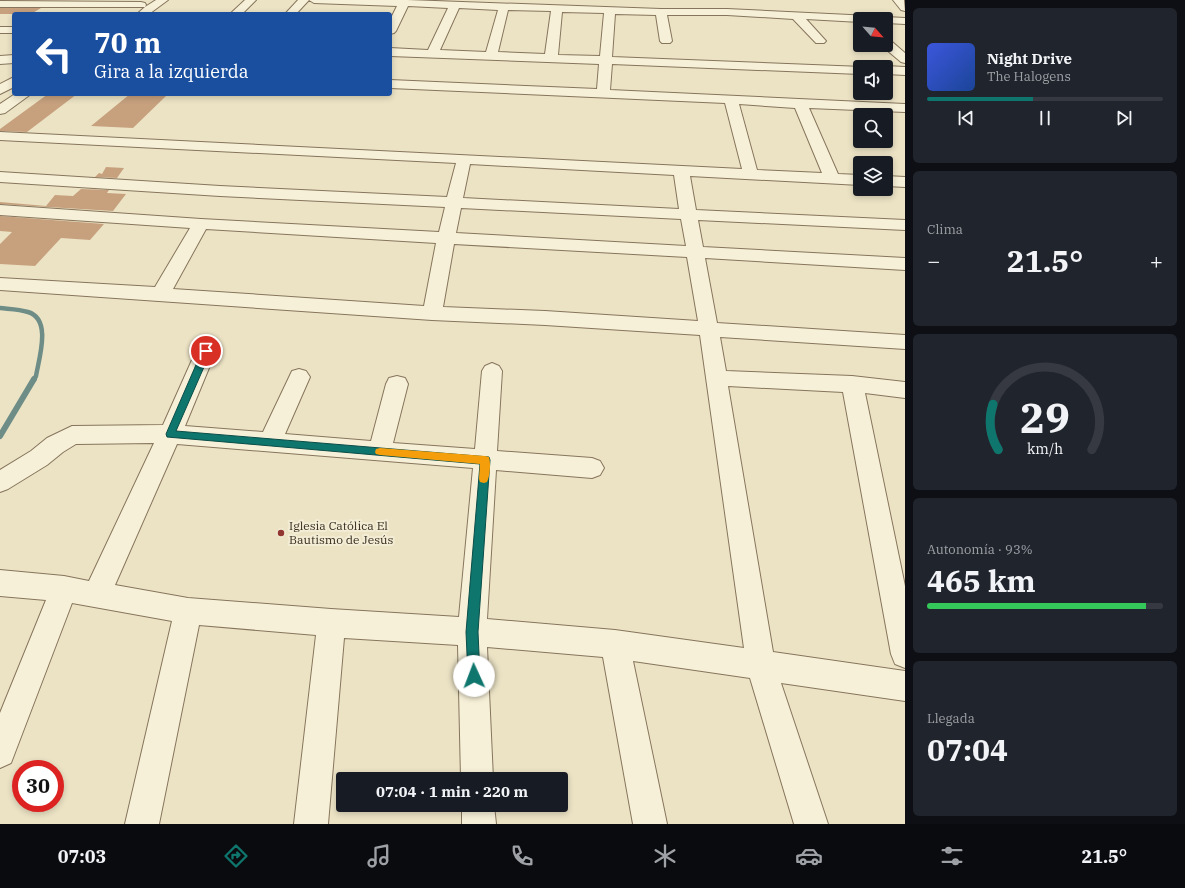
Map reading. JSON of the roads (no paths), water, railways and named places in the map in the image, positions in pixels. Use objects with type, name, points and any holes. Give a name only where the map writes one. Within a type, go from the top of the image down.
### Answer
[{"type":"street","points":[[122,12],[138,6],[163,0]]},
{"type":"street","points":[[237,12],[251,0]]},
{"type":"street","points":[[292,12],[304,0]]},
{"type":"street","points":[[314,0],[661,12],[799,12],[853,19]]},
{"type":"street","points":[[898,0],[905,8]]},
{"type":"street","points":[[392,27],[404,3]]},
{"type":"street","points":[[0,4],[138,6]]},
{"type":"street","points":[[432,54],[455,5]]},
{"type":"street","points":[[491,56],[504,6]]},
{"type":"street","points":[[848,6],[853,13]]},
{"type":"street","points":[[551,59],[557,8]]},
{"type":"street","points":[[603,94],[610,10]]},
{"type":"street","points":[[661,12],[666,41]]},
{"type":"street","points":[[799,12],[820,41]]},
{"type":"street","points":[[893,20],[905,21]]},
{"type":"street","points":[[0,30],[12,30]]},
{"type":"street","points":[[893,49],[905,58]]},
{"type":"street","points":[[392,52],[853,70]]},
{"type":"street","points":[[0,60],[12,60]]},
{"type":"street","points":[[0,66],[12,66]]},
{"type":"street","points":[[893,70],[905,71]]},
{"type":"street","points":[[0,90],[12,82]]},
{"type":"street","points":[[392,84],[905,108]]},
{"type":"street","points":[[0,97],[12,89]]},
{"type":"street","points":[[0,110],[21,96]]},
{"type":"street","points":[[731,99],[751,174]]},
{"type":"street","points":[[800,104],[832,178]]},
{"type":"street","points":[[0,136],[228,146],[853,180]]},
{"type":"street","points":[[432,313],[446,238],[464,159]]},
{"type":"street","points":[[681,171],[690,215],[709,330],[761,665],[811,824]]},
{"type":"street","points":[[0,177],[454,203],[905,225]]},
{"type":"street","points":[[893,181],[905,182]]},
{"type":"street","points":[[0,210],[201,224],[905,264]]},
{"type":"street","points":[[161,294],[201,224]]},
{"type":"street","points":[[0,284],[432,313],[545,318],[905,342]]},
{"type":"street","points":[[97,594],[206,351]]},
{"type":"street","points":[[478,772],[472,632],[492,370]]},
{"type":"street","points":[[270,443],[299,377]]},
{"type":"street","points":[[716,378],[852,384],[905,390]]},
{"type":"street","points":[[379,452],[397,384]]},
{"type":"street","points":[[852,384],[905,654]]},
{"type":"street","points":[[0,482],[39,458],[55,445],[72,435],[170,434],[592,468]]},
{"type":"street","points":[[0,583],[64,589],[188,611],[615,644],[905,686]]},
{"type":"street","points":[[0,752],[64,589]]},
{"type":"street","points":[[142,824],[188,611]]},
{"type":"street","points":[[311,824],[331,623]]},
{"type":"street","points":[[615,644],[650,824]]},
{"type":"street","points":[[478,812],[479,824]]},
{"type":"waterway","points":[[0,308],[28,312],[35,316],[40,322],[42,331],[41,350],[34,380]]},
{"type":"waterway","points":[[0,436],[34,379]]},
{"type":"place","name":"Iglesia Católica El Bautismo de Jesús","points":[[281,533]]}]
